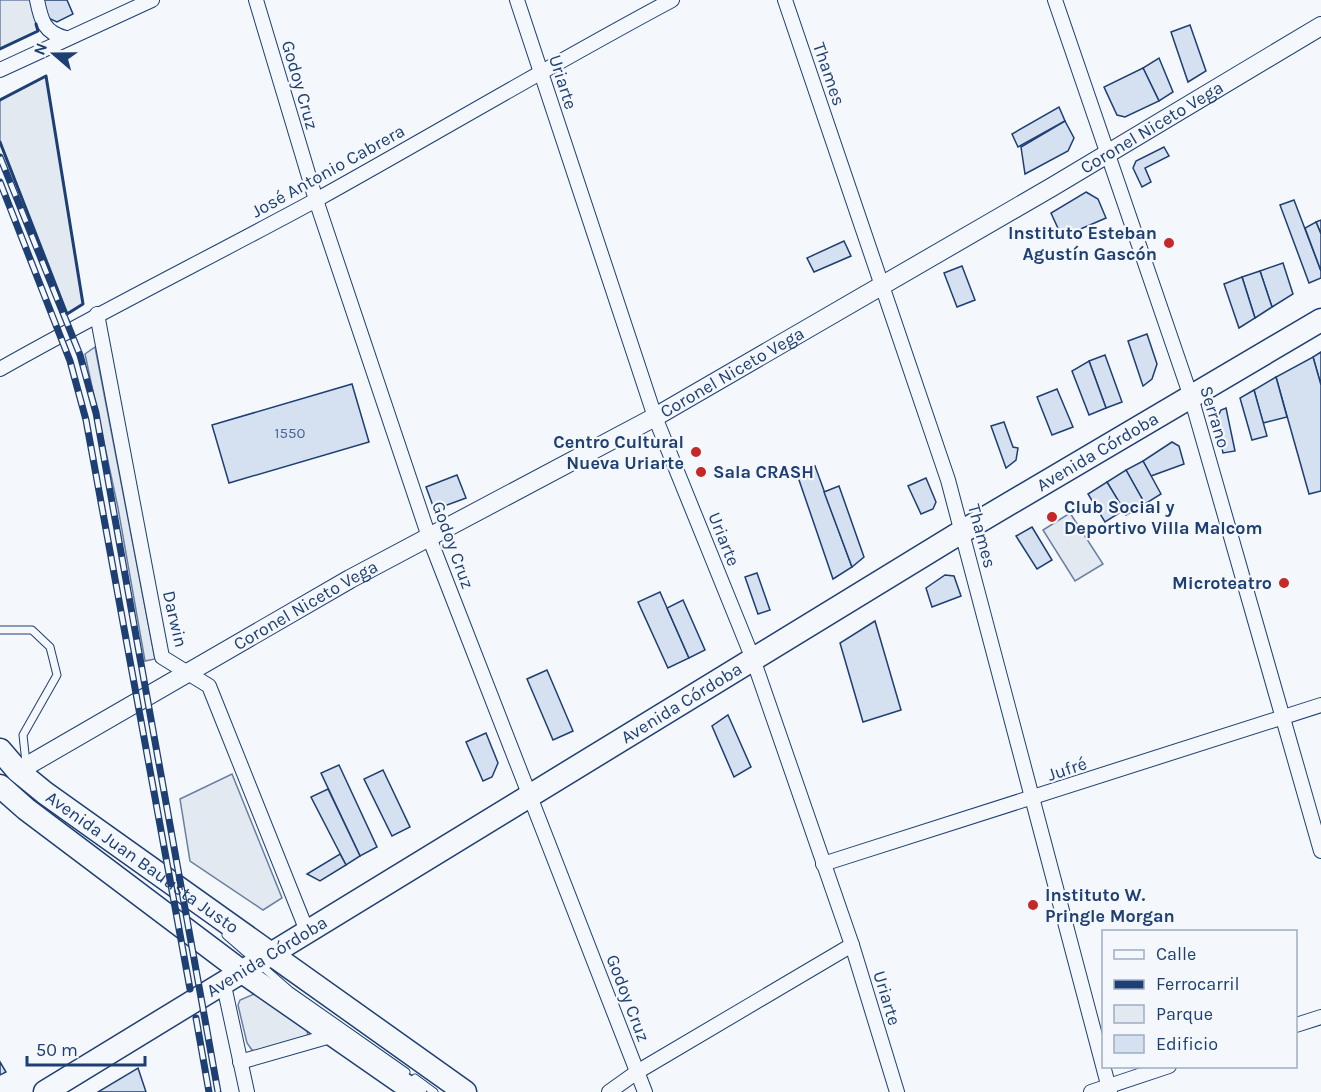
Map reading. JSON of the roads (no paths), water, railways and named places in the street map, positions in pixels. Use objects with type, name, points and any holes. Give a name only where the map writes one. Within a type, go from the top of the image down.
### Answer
[{"type":"main road","name":"Avenida Córdoba","points":[[45,1092],[963,531],[1321,320]]},
{"type":"main road","name":"Avenida Juan Bautista Justo","points":[[0,750],[248,967],[334,1035],[415,1092]]},
{"type":"main road","name":"Avenida Juan Bautista Justo","points":[[0,786],[26,809],[248,967],[465,1092]]},
{"type":"street","points":[[38,0],[41,21],[46,28],[55,35],[66,38]]},
{"type":"street","points":[[0,70],[152,0]]},
{"type":"street","name":"Godoy Cruz","points":[[256,0],[316,200],[429,537],[645,1092]]},
{"type":"street","name":"Uriarte","points":[[517,0],[655,417],[753,659],[852,945],[897,1092]]},
{"type":"street","name":"José Antonio Cabrera","points":[[0,369],[97,314],[316,200],[541,71],[672,0]]},
{"type":"street","name":"Thames","points":[[785,0],[883,286],[963,531],[1031,799],[1102,1063]]},
{"type":"street","name":"Serrano","points":[[1055,0],[1106,155],[1191,397],[1281,719],[1321,851]]},
{"type":"street","name":"Coronel Niceto Vega","points":[[22,769],[350,579],[655,417],[883,286],[1321,26]]},
{"type":"street","name":"Darwin","points":[[97,314],[162,657],[209,686],[307,931]]},
{"type":"street","name":"Jufré","points":[[823,864],[1321,705]]},
{"type":"street","points":[[609,1092],[637,1072],[852,945]]},
{"type":"street","points":[[247,1092],[240,1062],[248,967]]},
{"type":"street","points":[[1297,1025],[1321,1017]]},
{"type":"street","points":[[240,1062],[334,1035]]},
{"type":"street","name":"Thames","points":[[1103,1068],[1109,1089]]},
{"type":"street","points":[[1091,1092],[1109,1089],[1164,1068]]},
{"type":"lane","points":[[0,630],[32,630],[50,647],[57,675],[23,735],[22,769]]},
{"type":"lane","points":[[32,794],[88,834]]},
{"type":"lane","points":[[223,932],[248,967],[289,990],[434,1092]]},
{"type":"railway","points":[[0,157],[80,355],[96,413],[218,1092]]},
{"type":"railway","points":[[0,182],[70,361],[86,420],[190,989]]},
{"type":"railway","points":[[196,1018],[209,1092]]},
{"type":"place","name":"Instituto Esteban Agustín Gascón","points":[[1169,243]]},
{"type":"place","name":"Centro Cultural Nueva Uriarte","points":[[696,452]]},
{"type":"place","name":"Sala CRASH","points":[[701,472]]},
{"type":"place","name":"Club Social y Deportivo Villa Malcom","points":[[1052,517]]},
{"type":"place","name":"Microteatro","points":[[1284,583]]},
{"type":"place","name":"Instituto W. Pringle Morgan","points":[[1033,905]]}]
